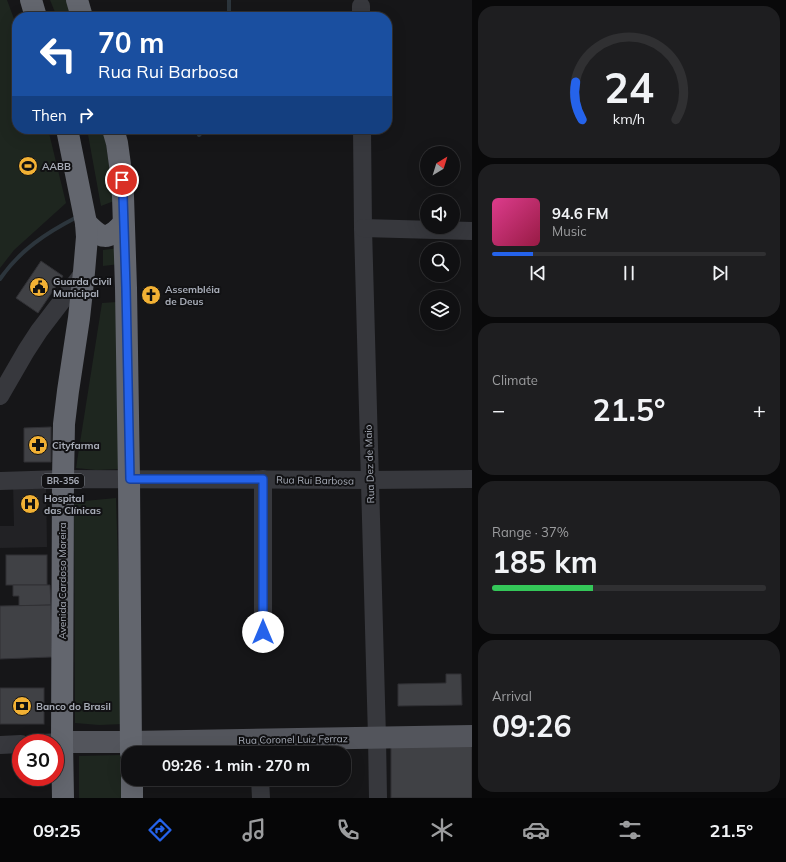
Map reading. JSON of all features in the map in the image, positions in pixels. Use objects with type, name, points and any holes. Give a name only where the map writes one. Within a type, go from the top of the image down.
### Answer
[{"type":"highway","points":[[31,0],[35,12]]},
{"type":"highway","points":[[77,0],[81,12]]},
{"type":"highway","name":"BR-356","points":[[69,134],[85,216]]},
{"type":"highway","points":[[114,134],[120,164],[123,196],[126,296],[130,479],[130,746]]},
{"type":"highway","points":[[85,216],[96,233],[100,235],[110,235],[123,224]]},
{"type":"highway","name":"Avenida Cardoso Moreira","points":[[52,734],[65,418],[84,272],[87,237],[85,216]]},
{"type":"highway","name":"Avenida Cardoso Moreira","points":[[61,786],[63,798]]},
{"type":"highway","points":[[132,786],[132,798]]},
{"type":"main road","name":"Rua Coronel Luiz Ferraz","points":[[259,746],[377,737],[472,736]]},
{"type":"main road","name":"Rua Coronel Luiz Ferraz","points":[[64,743],[121,746]]},
{"type":"street","name":"Rua Dez de Maio","points":[[362,134],[363,228],[378,798]]},
{"type":"street","points":[[363,228],[472,231]]},
{"type":"street","points":[[0,396],[26,351],[84,272]]},
{"type":"street","name":"Rua Rui Barbosa","points":[[0,481],[63,479],[472,479]]},
{"type":"street","points":[[263,479],[263,632]]},
{"type":"street","points":[[0,745],[12,744]]},
{"type":"street","points":[[260,786],[261,798]]},
{"type":"shaded area","name":"AABB","points":[[0,0],[7,0],[12,14],[12,134],[49,134],[66,203],[14,250],[0,268]]},
{"type":"shaded area","points":[[50,0],[70,0],[74,12],[55,12]]},
{"type":"shaded area","points":[[88,134],[105,134],[114,201],[101,206]]},
{"type":"shaded area","points":[[119,248],[120,264],[103,266],[103,250]]},
{"type":"shaded area","points":[[117,302],[120,469],[96,470],[76,468],[102,303]]},
{"type":"shaded area","name":"Hospital das Clínicas","points":[[13,482],[46,482],[47,547],[0,548],[0,526],[14,526]]},
{"type":"shaded area","points":[[116,498],[123,724],[99,725],[75,723],[74,502]]},
{"type":"shaded area","points":[[121,755],[122,798],[79,798],[79,756]]},
{"type":"building","name":"Guarda Civil Municipal","points":[[41,261],[63,276],[38,313],[16,298]]},
{"type":"building","name":"Cityfarma","points":[[51,427],[51,462],[24,462],[24,428]]},
{"type":"building","points":[[6,555],[47,555],[47,585],[6,585]]},
{"type":"building","points":[[13,585],[50,585],[51,605],[19,606],[19,596],[13,596]]},
{"type":"building","points":[[51,605],[52,657],[0,659],[0,606]]},
{"type":"building","points":[[446,674],[461,674],[462,705],[398,706],[398,684],[446,683]]},
{"type":"building","name":"Banco do Brasil","points":[[0,688],[44,688],[44,724],[0,724]]},
{"type":"building","points":[[391,742],[472,742],[472,798],[391,798]]},
{"type":"waterway","points":[[229,0],[229,12]]},
{"type":"waterway","points":[[0,279],[16,259],[34,243],[77,217]]},
{"type":"place","name":"AABB","points":[[28,166]]},
{"type":"place","name":"Guarda Civil Municipal","points":[[39,287]]},
{"type":"place","name":"Assembléia de Deus","points":[[151,295]]},
{"type":"place","name":"Cityfarma","points":[[38,445]]},
{"type":"place","name":"Hospital das Clínicas","points":[[30,504]]},
{"type":"place","name":"Banco do Brasil","points":[[22,706]]},
{"type":"route","points":[[122,180],[130,479],[263,479],[263,632]]}]
